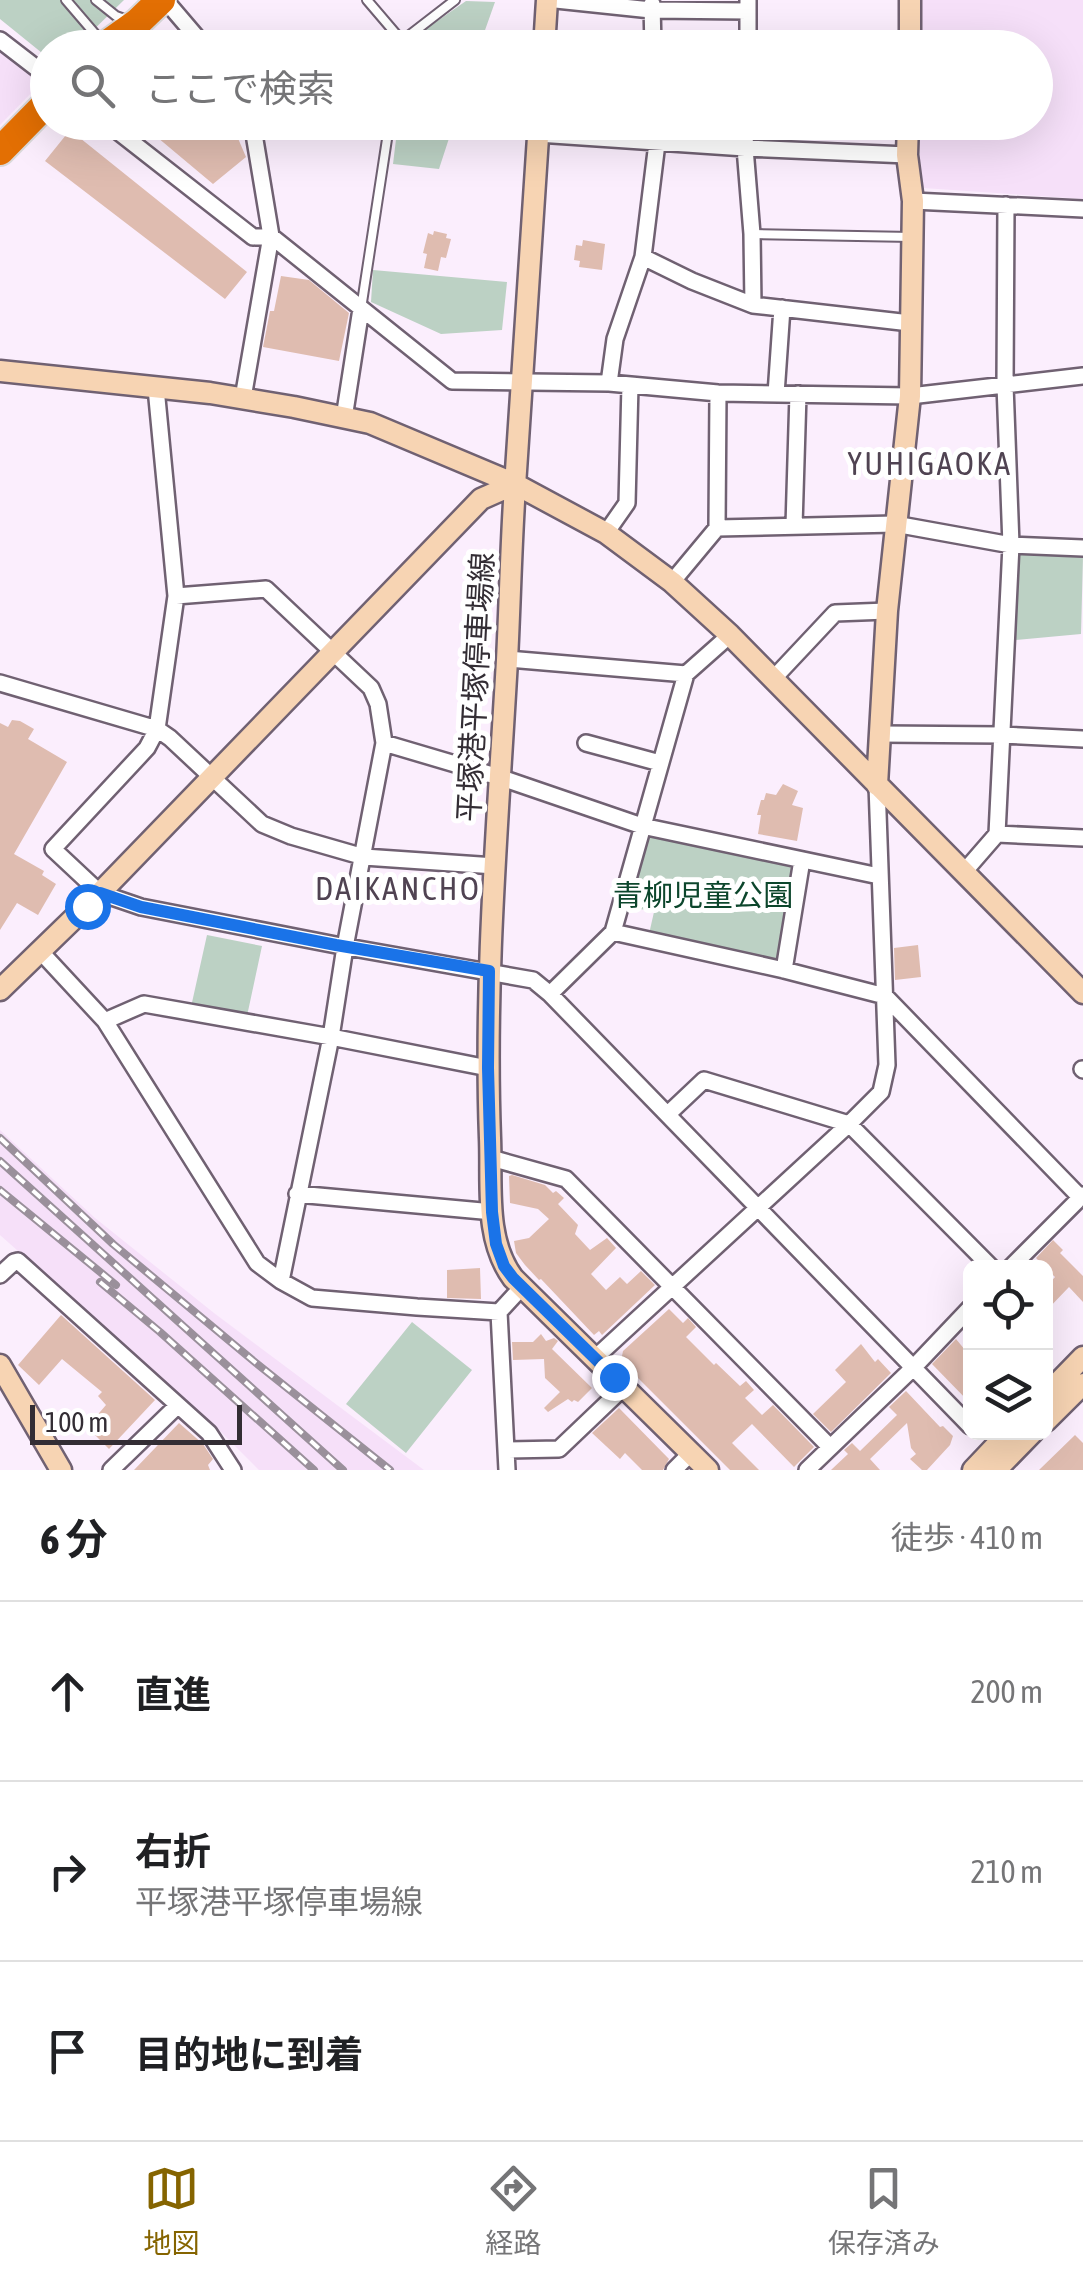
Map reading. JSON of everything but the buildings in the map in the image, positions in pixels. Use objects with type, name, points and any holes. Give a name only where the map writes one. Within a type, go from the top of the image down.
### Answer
[{"type":"highway","points":[[128,30],[154,6]]},
{"type":"highway","points":[[0,151],[30,120]]},
{"type":"highway","points":[[0,171],[30,140]]},
{"type":"street","points":[[545,30],[547,0]]},
{"type":"street","points":[[556,0],[748,6]]},
{"type":"street","points":[[910,0],[910,30]]},
{"type":"street","points":[[652,5],[653,30]]},
{"type":"street","points":[[154,6],[184,30]]},
{"type":"street","points":[[0,40],[30,63]]},
{"type":"street","points":[[129,140],[254,237],[271,236],[452,381],[609,383],[718,393],[910,396],[1083,376]]},
{"type":"street","points":[[243,398],[271,236],[255,140]]},
{"type":"street","name":"平塚港平塚停車場線","points":[[538,140],[489,971],[488,1068],[496,1244],[504,1266],[522,1287],[708,1470]]},
{"type":"street","points":[[633,140],[907,155]]},
{"type":"street","points":[[609,383],[615,340],[642,257],[657,140]]},
{"type":"street","points":[[745,140],[752,305]]},
{"type":"street","points":[[595,1358],[849,1124],[881,1092],[885,1079],[877,785],[886,611],[910,396],[912,201],[907,140]]},
{"type":"street","points":[[912,201],[1083,209]]},
{"type":"street","points":[[964,872],[996,834],[1011,545],[1006,205]]},
{"type":"street","points":[[642,257],[752,305],[910,323]]},
{"type":"street","points":[[776,394],[782,308]]},
{"type":"street","points":[[344,418],[361,309]]},
{"type":"street","points":[[0,372],[243,398],[370,423],[515,484],[606,533],[672,582],[730,635],[1083,993]]},
{"type":"street","points":[[606,533],[627,503],[630,385]]},
{"type":"street","points":[[156,388],[176,596],[156,729],[148,748],[53,849],[100,893],[141,907],[533,980],[963,1419]]},
{"type":"street","points":[[672,582],[717,528],[718,393]]},
{"type":"street","points":[[794,526],[798,394]]},
{"type":"street","points":[[0,990],[100,893],[481,499],[515,484]]},
{"type":"street","points":[[717,528],[895,524],[1011,545],[1083,548]]},
{"type":"street","points":[[176,596],[266,589],[371,688],[378,704],[384,744],[281,1281]]},
{"type":"street","points":[[772,679],[835,613],[886,611]]},
{"type":"street","points":[[550,994],[613,932],[686,674],[730,635]]},
{"type":"street","points":[[507,659],[686,674]]},
{"type":"street","points":[[0,682],[156,729],[262,824],[290,836],[364,857],[495,866]]},
{"type":"street","points":[[880,734],[1083,739]]},
{"type":"street","points":[[586,743],[660,763]]},
{"type":"street","points":[[384,744],[500,777],[642,826],[879,876]]},
{"type":"street","points":[[996,834],[1083,838]]},
{"type":"street","points":[[784,970],[802,860]]},
{"type":"street","points":[[613,932],[885,996],[1082,1196],[1018,1260]]},
{"type":"street","points":[[41,952],[106,1021],[257,1262],[281,1281],[312,1298],[498,1312]]},
{"type":"street","points":[[106,1021],[144,1004],[488,1068]]},
{"type":"street","points":[[668,1114],[704,1080],[849,1124],[984,1260]]},
{"type":"street","points":[[491,1158],[566,1179],[830,1447]]},
{"type":"street","points":[[297,1194],[492,1212]]},
{"type":"street","points":[[0,1275],[18,1261],[209,1433],[234,1470]]},
{"type":"street","points":[[507,1470],[498,1312],[522,1287]]},
{"type":"street","points":[[807,1470],[963,1315]]},
{"type":"street","points":[[1053,1388],[1083,1357]]},
{"type":"street","points":[[0,1365],[61,1470]]},
{"type":"street","points":[[1053,1414],[1083,1384]]},
{"type":"street","points":[[506,1450],[559,1449],[624,1387]]},
{"type":"street","points":[[111,1470],[177,1406]]},
{"type":"street","points":[[984,1440],[1002,1462]]},
{"type":"street","points":[[972,1470],[1002,1462],[1025,1440]]},
{"type":"street","points":[[674,1470],[690,1453]]},
{"type":"lane","points":[[66,0],[93,30]]},
{"type":"lane","points":[[96,0],[116,16],[154,6]]},
{"type":"lane","points":[[367,0],[391,30]]},
{"type":"lane","points":[[419,30],[455,0]]},
{"type":"lane","points":[[361,309],[387,140]]},
{"type":"lane","points":[[752,234],[912,238]]},
{"type":"shaded area","points":[[922,0],[1083,0],[1083,199],[923,188],[920,140],[1053,140],[1053,30],[921,30]]},
{"type":"shaded area","points":[[0,51],[30,74],[30,94],[0,125]]},
{"type":"shaded area","points":[[0,1130],[95,1218],[214,1313],[424,1470],[259,1470],[0,1235]]},
{"type":"green space","points":[[0,0],[124,0],[93,30],[30,30],[30,43],[0,19]]},
{"type":"green space","points":[[466,1],[495,2],[485,30],[424,30]]},
{"type":"green space","points":[[396,140],[448,140],[439,169],[393,164]]},
{"type":"green space","points":[[373,270],[507,282],[502,330],[441,334],[371,302]]},
{"type":"green space","points":[[1019,552],[1083,557],[1081,634],[1015,640]]},
{"type":"green space","name":"青柳児童公園","points":[[652,834],[791,864],[794,867],[779,960],[649,934],[654,912],[627,906]]},
{"type":"green space","points":[[207,935],[262,946],[247,1016],[191,1007]]},
{"type":"green space","points":[[412,1322],[472,1370],[406,1453],[346,1404]]},
{"type":"railway","points":[[0,1138],[113,1244],[390,1470]]},
{"type":"railway","points":[[0,1161],[343,1470]]},
{"type":"railway","points":[[0,1190],[116,1285]]},
{"type":"railway","points":[[100,1282],[314,1470]]},
{"type":"district","name":"YUHIGAOKA","points":[[930,463]]},
{"type":"district","name":"DAIKANCHO","points":[[398,888]]},
{"type":"route","points":[[87,906],[100,893],[141,907],[489,971],[488,1068],[496,1244],[513,1278],[614,1377]]}]
